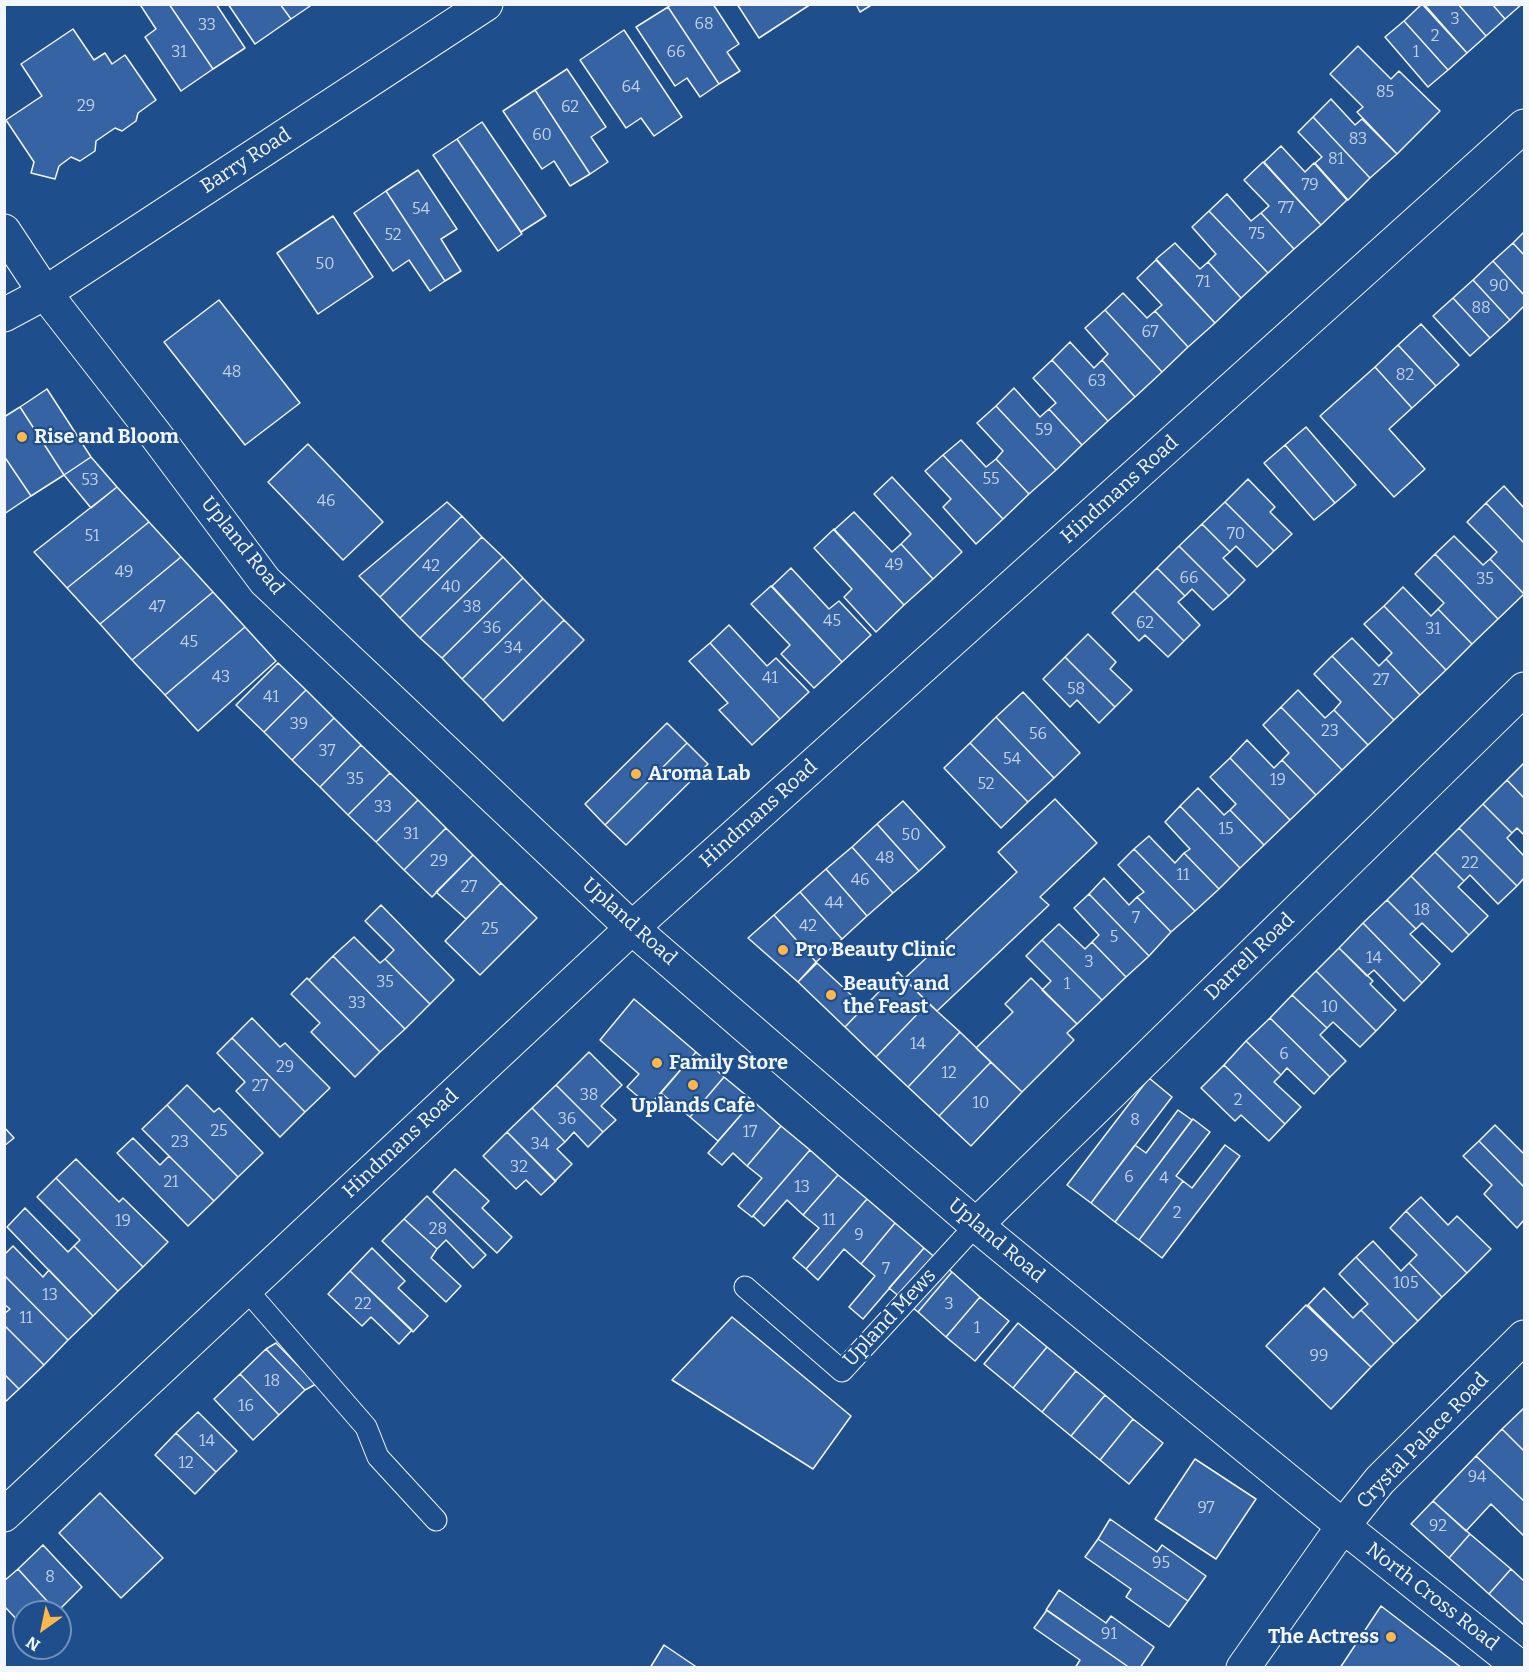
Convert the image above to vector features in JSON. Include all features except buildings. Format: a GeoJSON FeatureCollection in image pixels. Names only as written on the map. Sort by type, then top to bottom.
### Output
{"type":"FeatureCollection","features":[{"type":"Feature","properties":{"kind":"street","name":"Barry Road"},"geometry":{"type":"LineString","coordinates":[[4,315],[45,293],[486,4]]}},
{"type":"Feature","properties":{"kind":"street","name":"Hindmans Road"},"geometry":{"type":"LineString","coordinates":[[4,1515],[632,928],[1524,126]]}},
{"type":"Feature","properties":{"kind":"street","name":"Upland Road"},"geometry":{"type":"LineString","coordinates":[[4,231],[45,293],[155,434],[265,581],[632,928],[976,1225],[1343,1526]]}},
{"type":"Feature","properties":{"kind":"street","name":"Darrell Road"},"geometry":{"type":"LineString","coordinates":[[976,1225],[1524,689]]}},
{"type":"Feature","properties":{"kind":"street","name":"Crystal Palace Road"},"geometry":{"type":"LineString","coordinates":[[1243,1668],[1343,1526],[1380,1480],[1524,1337]]}},
{"type":"Feature","properties":{"kind":"street","name":"North Cross Road"},"geometry":{"type":"LineString","coordinates":[[1343,1526],[1521,1668]]}},
{"type":"Feature","properties":{"kind":"lane","name":"Upland Mews"},"geometry":{"type":"LineString","coordinates":[[745,1287],[842,1371],[976,1225]]}},
{"type":"Feature","properties":{"kind":"lane"},"geometry":{"type":"LineString","coordinates":[[246,1289],[366,1427],[378,1457],[436,1520]]}},
{"type":"Feature","properties":{"kind":"place","name":"Rise and Bloom"},"geometry":{"type":"Point","coordinates":[22,437]}},
{"type":"Feature","properties":{"kind":"place","name":"Aroma Lab"},"geometry":{"type":"Point","coordinates":[636,774]}},
{"type":"Feature","properties":{"kind":"place","name":"Pro Beauty Clinic"},"geometry":{"type":"Point","coordinates":[783,950]}},
{"type":"Feature","properties":{"kind":"place","name":"Beauty and the Feast"},"geometry":{"type":"Point","coordinates":[831,995]}},
{"type":"Feature","properties":{"kind":"place","name":"Family Store"},"geometry":{"type":"Point","coordinates":[657,1063]}},
{"type":"Feature","properties":{"kind":"place","name":"Uplands Cafe"},"geometry":{"type":"Point","coordinates":[693,1085]}},
{"type":"Feature","properties":{"kind":"place","name":"The Actress"},"geometry":{"type":"Point","coordinates":[1391,1637]}}]}
